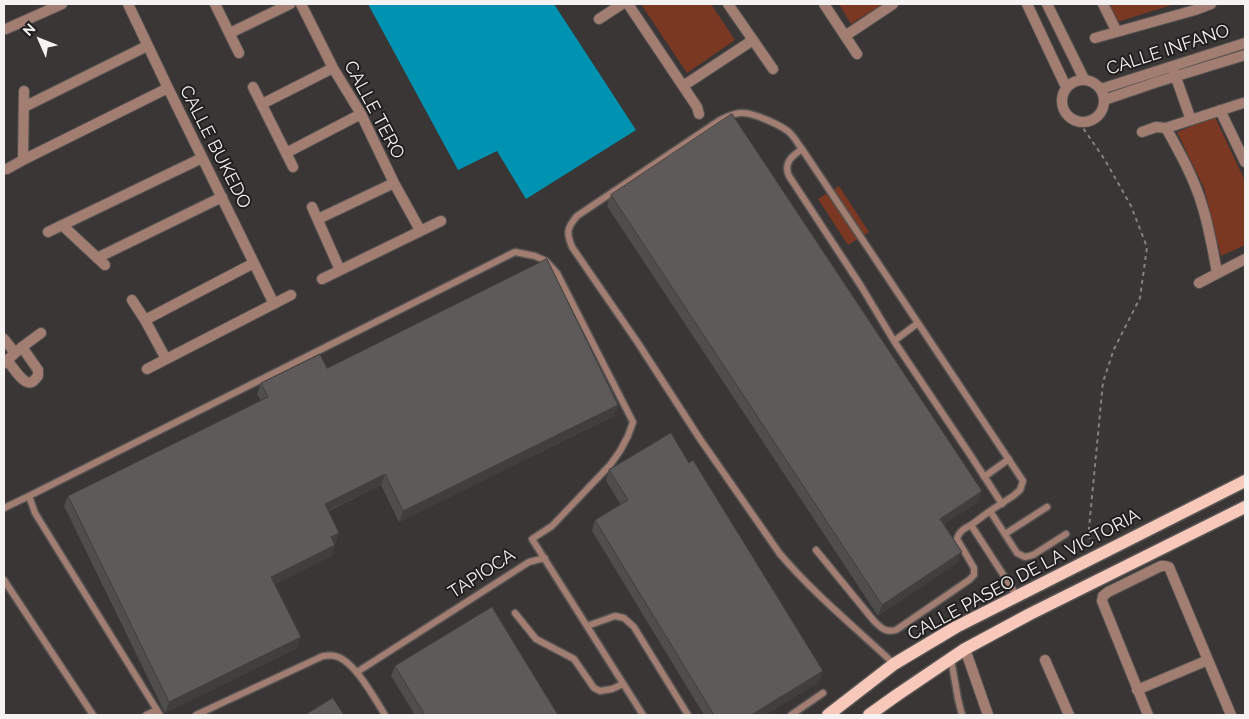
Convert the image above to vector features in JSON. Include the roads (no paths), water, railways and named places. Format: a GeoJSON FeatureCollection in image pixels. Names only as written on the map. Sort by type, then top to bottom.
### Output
{"type":"FeatureCollection","features":[{"type":"Feature","properties":{"kind":"main road","name":"CALLE PASEO DE LA VICTORIA"},"geometry":{"type":"LineString","coordinates":[[828,715],[894,664],[956,627],[1245,481]]}},
{"type":"Feature","properties":{"kind":"main road"},"geometry":{"type":"LineString","coordinates":[[869,715],[965,649],[1245,507]]}},
{"type":"Feature","properties":{"kind":"street"},"geometry":{"type":"LineString","coordinates":[[6,28],[62,4]]}},
{"type":"Feature","properties":{"kind":"street","name":"CALLE BUKEDO"},"geometry":{"type":"LineString","coordinates":[[128,4],[274,304]]}},
{"type":"Feature","properties":{"kind":"street"},"geometry":{"type":"LineString","coordinates":[[215,4],[239,53]]}},
{"type":"Feature","properties":{"kind":"street"},"geometry":{"type":"LineString","coordinates":[[230,33],[290,4]]}},
{"type":"Feature","properties":{"kind":"street","name":"CALLE TERO"},"geometry":{"type":"LineString","coordinates":[[301,4],[334,68],[361,114],[394,183],[420,230]]}},
{"type":"Feature","properties":{"kind":"street"},"geometry":{"type":"LineString","coordinates":[[599,20],[622,4]]}},
{"type":"Feature","properties":{"kind":"street"},"geometry":{"type":"LineString","coordinates":[[628,4],[700,114]]}},
{"type":"Feature","properties":{"kind":"street"},"geometry":{"type":"LineString","coordinates":[[728,4],[772,69]]}},
{"type":"Feature","properties":{"kind":"street"},"geometry":{"type":"LineString","coordinates":[[824,4],[857,54]]}},
{"type":"Feature","properties":{"kind":"street"},"geometry":{"type":"LineString","coordinates":[[845,36],[893,4]]}},
{"type":"Feature","properties":{"kind":"street"},"geometry":{"type":"LineString","coordinates":[[1027,4],[1066,87]]}},
{"type":"Feature","properties":{"kind":"street"},"geometry":{"type":"LineString","coordinates":[[1047,4],[1084,79]]}},
{"type":"Feature","properties":{"kind":"street"},"geometry":{"type":"LineString","coordinates":[[1103,4],[1117,32]]}},
{"type":"Feature","properties":{"kind":"street"},"geometry":{"type":"LineString","coordinates":[[1095,38],[1193,7],[1211,4]]}},
{"type":"Feature","properties":{"kind":"street"},"geometry":{"type":"LineString","coordinates":[[683,86],[753,40]]}},
{"type":"Feature","properties":{"kind":"street","name":"CALLE INFANO"},"geometry":{"type":"LineString","coordinates":[[1101,89],[1245,43]]}},
{"type":"Feature","properties":{"kind":"street"},"geometry":{"type":"LineString","coordinates":[[24,107],[147,46]]}},
{"type":"Feature","properties":{"kind":"street","name":"CALLE INFANO"},"geometry":{"type":"LineString","coordinates":[[1104,100],[1245,56]]}},
{"type":"Feature","properties":{"kind":"street"},"geometry":{"type":"LineString","coordinates":[[1172,66],[1191,120]]}},
{"type":"Feature","properties":{"kind":"street"},"geometry":{"type":"LineString","coordinates":[[262,104],[334,68]]}},
{"type":"Feature","properties":{"kind":"street"},"geometry":{"type":"LineString","coordinates":[[1084,79],[1093,82],[1101,89],[1104,100],[1102,111],[1099,115],[1089,121],[1078,122],[1069,117],[1063,108],[1062,97],[1066,87],[1073,82],[1084,79]]}},
{"type":"Feature","properties":{"kind":"street"},"geometry":{"type":"LineString","coordinates":[[253,87],[293,167]]}},
{"type":"Feature","properties":{"kind":"street"},"geometry":{"type":"LineString","coordinates":[[7,169],[168,88]]}},
{"type":"Feature","properties":{"kind":"street"},"geometry":{"type":"LineString","coordinates":[[23,160],[24,91]]}},
{"type":"Feature","properties":{"kind":"street"},"geometry":{"type":"LineString","coordinates":[[1142,132],[1156,128],[1166,128],[1243,103]]}},
{"type":"Feature","properties":{"kind":"street"},"geometry":{"type":"LineString","coordinates":[[1220,110],[1245,162]]}},
{"type":"Feature","properties":{"kind":"street"},"geometry":{"type":"LineString","coordinates":[[286,153],[361,114]]}},
{"type":"Feature","properties":{"kind":"street"},"geometry":{"type":"LineString","coordinates":[[1166,128],[1183,159],[1202,204],[1218,273]]}},
{"type":"Feature","properties":{"kind":"street"},"geometry":{"type":"LineString","coordinates":[[48,232],[202,158]]}},
{"type":"Feature","properties":{"kind":"street"},"geometry":{"type":"LineString","coordinates":[[318,219],[394,183]]}},
{"type":"Feature","properties":{"kind":"street"},"geometry":{"type":"LineString","coordinates":[[62,225],[101,262],[222,197]]}},
{"type":"Feature","properties":{"kind":"street"},"geometry":{"type":"LineString","coordinates":[[312,207],[340,270]]}},
{"type":"Feature","properties":{"kind":"street"},"geometry":{"type":"LineString","coordinates":[[322,279],[441,221]]}},
{"type":"Feature","properties":{"kind":"street"},"geometry":{"type":"LineString","coordinates":[[1199,283],[1245,259]]}},
{"type":"Feature","properties":{"kind":"street"},"geometry":{"type":"LineString","coordinates":[[145,320],[254,263]]}},
{"type":"Feature","properties":{"kind":"street"},"geometry":{"type":"LineString","coordinates":[[147,369],[291,295]]}},
{"type":"Feature","properties":{"kind":"street"},"geometry":{"type":"LineString","coordinates":[[132,300],[166,359]]}},
{"type":"Feature","properties":{"kind":"street"},"geometry":{"type":"LineString","coordinates":[[4,339],[12,356],[41,333]]}},
{"type":"Feature","properties":{"kind":"street"},"geometry":{"type":"LineString","coordinates":[[1148,715],[1102,601],[1108,592],[1161,566],[1165,566],[1169,567],[1231,715]]}},
{"type":"Feature","properties":{"kind":"street"},"geometry":{"type":"LineString","coordinates":[[965,649],[988,715]]}},
{"type":"Feature","properties":{"kind":"street"},"geometry":{"type":"LineString","coordinates":[[1045,660],[1069,715]]}},
{"type":"Feature","properties":{"kind":"street"},"geometry":{"type":"LineString","coordinates":[[1137,690],[1208,660]]}},
{"type":"Feature","properties":{"kind":"lane"},"geometry":{"type":"LineString","coordinates":[[816,550],[874,621],[884,630],[896,630],[974,575],[974,568],[957,539],[958,534],[1020,490],[1023,481],[802,149],[789,132],[770,121],[742,112],[720,120],[577,216],[569,225],[568,235],[572,247],[638,343],[700,439],[780,554],[815,591],[894,664]]}},
{"type":"Feature","properties":{"kind":"lane"},"geometry":{"type":"LineString","coordinates":[[802,149],[792,156],[788,162],[786,170],[789,176],[861,286],[894,341],[1002,504]]}},
{"type":"Feature","properties":{"kind":"lane"},"geometry":{"type":"LineString","coordinates":[[4,508],[515,252],[535,256],[546,261],[558,273],[633,422],[620,451],[610,465],[552,526],[532,539],[545,558]]}},
{"type":"Feature","properties":{"kind":"lane"},"geometry":{"type":"LineString","coordinates":[[894,341],[918,323]]}},
{"type":"Feature","properties":{"kind":"lane"},"geometry":{"type":"LineString","coordinates":[[984,477],[1009,459]]}},
{"type":"Feature","properties":{"kind":"lane"},"geometry":{"type":"LineString","coordinates":[[29,496],[35,513],[158,713],[146,715]]}},
{"type":"Feature","properties":{"kind":"lane"},"geometry":{"type":"LineString","coordinates":[[1005,534],[1047,507]]}},
{"type":"Feature","properties":{"kind":"lane"},"geometry":{"type":"LineString","coordinates":[[990,511],[1016,553],[1025,557],[1033,555],[1066,534]]}},
{"type":"Feature","properties":{"kind":"lane"},"geometry":{"type":"LineString","coordinates":[[971,526],[1017,596]]}},
{"type":"Feature","properties":{"kind":"lane","name":"TAPIOCA"},"geometry":{"type":"LineString","coordinates":[[357,672],[529,562],[545,558],[643,715]]}},
{"type":"Feature","properties":{"kind":"lane"},"geometry":{"type":"LineString","coordinates":[[4,580],[93,715]]}},
{"type":"Feature","properties":{"kind":"lane"},"geometry":{"type":"LineString","coordinates":[[515,613],[536,639],[574,659],[594,688],[600,691],[612,690],[623,684]]}},
{"type":"Feature","properties":{"kind":"lane"},"geometry":{"type":"LineString","coordinates":[[587,626],[615,616],[624,618],[634,627],[688,715]]}},
{"type":"Feature","properties":{"kind":"lane"},"geometry":{"type":"LineString","coordinates":[[196,715],[323,656],[335,656],[345,661],[357,672],[385,715]]}},
{"type":"Feature","properties":{"kind":"lane"},"geometry":{"type":"LineString","coordinates":[[951,659],[962,715]]}},
{"type":"Feature","properties":{"kind":"lane"},"geometry":{"type":"LineString","coordinates":[[791,715],[823,693]]}},
{"type":"Feature","properties":{"kind":"water"},"geometry":{"type":"Polygon","coordinates":[[[368,4],[554,4],[636,130],[526,199],[497,151],[458,170],[368,4]]]}}]}
